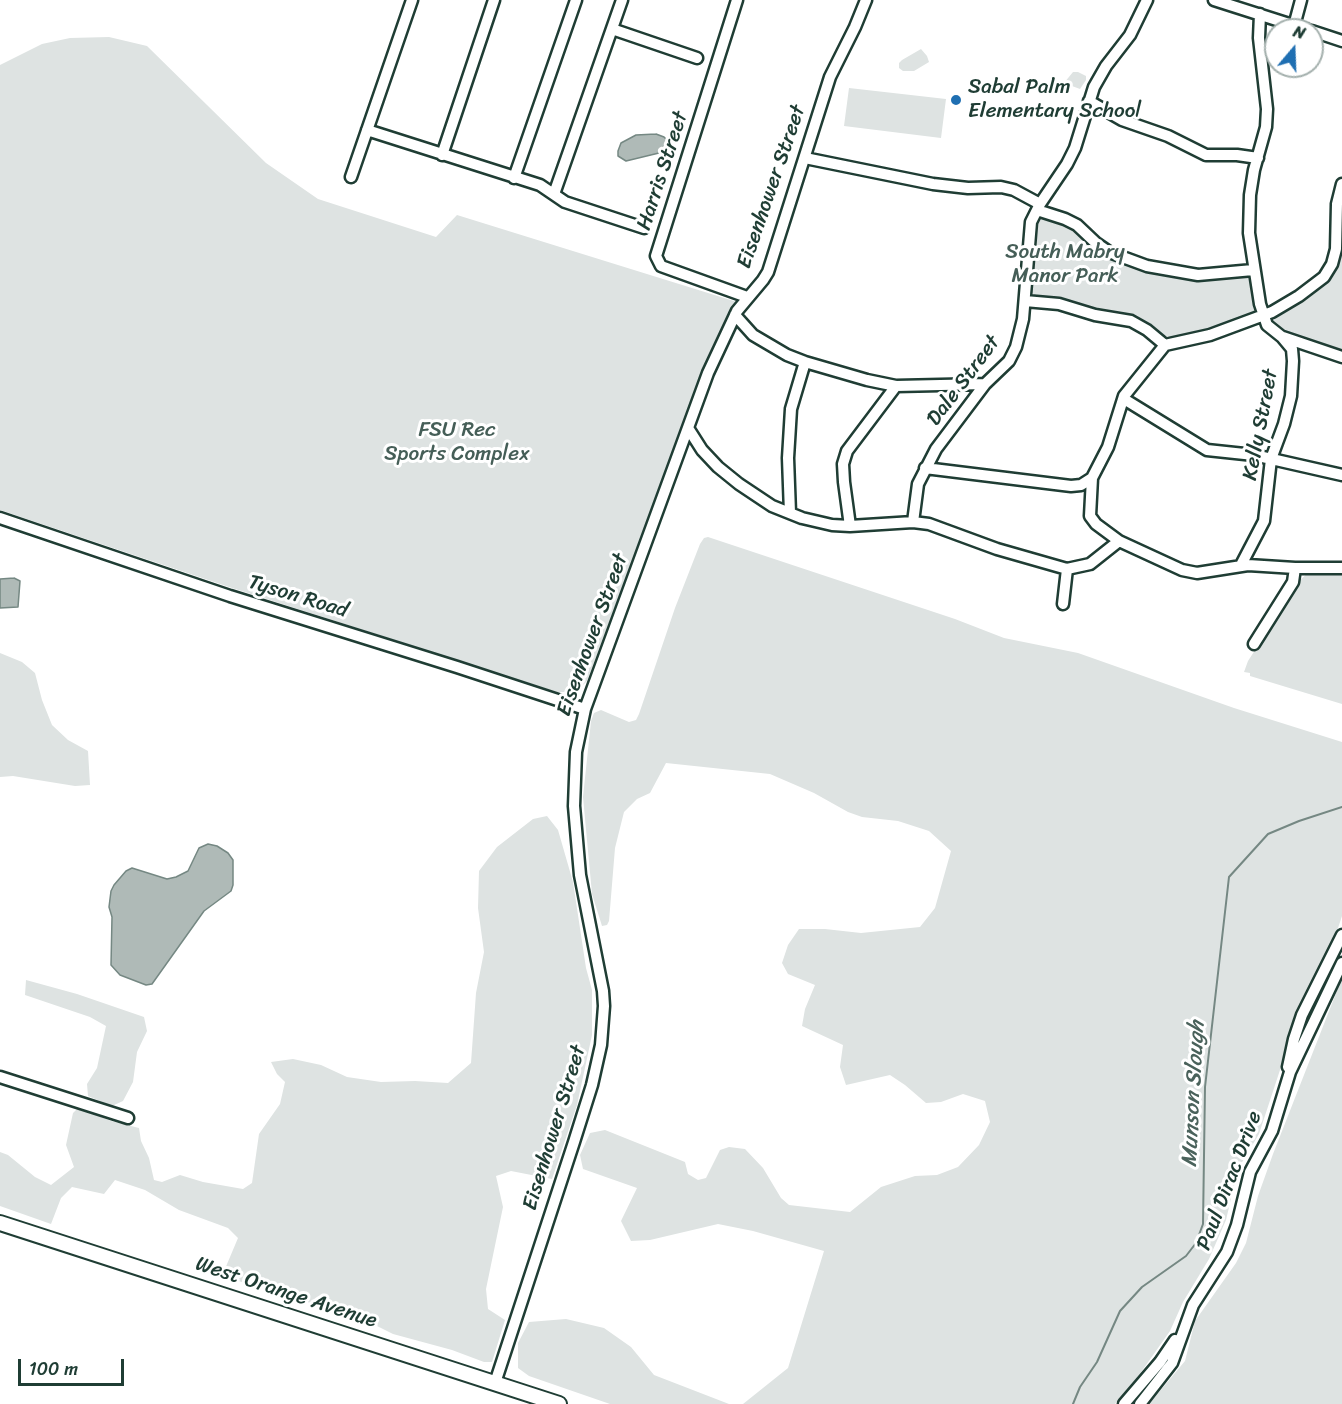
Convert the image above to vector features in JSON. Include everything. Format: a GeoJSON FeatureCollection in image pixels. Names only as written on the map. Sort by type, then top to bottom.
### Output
{"type":"FeatureCollection","features":[{"type":"Feature","properties":{"kind":"main road","name":"West Orange Avenue"},"geometry":{"type":"LineString","coordinates":[[0,1223],[559,1404]]}},
{"type":"Feature","properties":{"kind":"street"},"geometry":{"type":"LineString","coordinates":[[351,177],[412,0]]}},
{"type":"Feature","properties":{"kind":"street"},"geometry":{"type":"LineString","coordinates":[[442,155],[494,0]]}},
{"type":"Feature","properties":{"kind":"street"},"geometry":{"type":"LineString","coordinates":[[514,177],[576,0]]}},
{"type":"Feature","properties":{"kind":"street"},"geometry":{"type":"LineString","coordinates":[[554,195],[622,0]]}},
{"type":"Feature","properties":{"kind":"street","name":"Harris Street"},"geometry":{"type":"LineString","coordinates":[[737,0],[656,256],[661,266],[747,297]]}},
{"type":"Feature","properties":{"kind":"street","name":"Eisenhower Street"},"geometry":{"type":"LineString","coordinates":[[495,1383],[592,1085],[601,1045],[603,991],[580,875],[574,806],[576,752],[585,709],[708,373],[735,315],[768,272],[830,77],[866,0]]}},
{"type":"Feature","properties":{"kind":"street","name":"Dale Street"},"geometry":{"type":"LineString","coordinates":[[913,522],[918,484],[925,468],[985,384],[1013,355],[1023,319],[1031,222],[1075,148],[1089,101],[1100,76],[1130,35],[1147,0]]}},
{"type":"Feature","properties":{"kind":"street"},"geometry":{"type":"LineString","coordinates":[[1214,0],[1250,5],[1260,14],[1271,18]]}},
{"type":"Feature","properties":{"kind":"street"},"geometry":{"type":"LineString","coordinates":[[1295,18],[1301,0]]}},
{"type":"Feature","properties":{"kind":"street","name":"Kelly Street"},"geometry":{"type":"LineString","coordinates":[[1240,566],[1264,521],[1271,459],[1284,424],[1291,396],[1292,349],[1267,325],[1253,270],[1249,233],[1249,207],[1266,128],[1267,109],[1259,45],[1260,14]]}},
{"type":"Feature","properties":{"kind":"street"},"geometry":{"type":"LineString","coordinates":[[612,30],[697,58]]}},
{"type":"Feature","properties":{"kind":"street"},"geometry":{"type":"LineString","coordinates":[[1324,35],[1342,41]]}},
{"type":"Feature","properties":{"kind":"street"},"geometry":{"type":"LineString","coordinates":[[1089,101],[1122,120],[1168,136],[1206,155],[1237,155],[1258,159]]}},
{"type":"Feature","properties":{"kind":"street"},"geometry":{"type":"LineString","coordinates":[[367,130],[540,185],[565,202],[645,228]]}},
{"type":"Feature","properties":{"kind":"street"},"geometry":{"type":"LineString","coordinates":[[805,158],[933,184],[968,188],[1001,187],[1020,193],[1038,207],[1077,225],[1109,252],[1147,266],[1198,275],[1253,270]]}},
{"type":"Feature","properties":{"kind":"street"},"geometry":{"type":"LineString","coordinates":[[1342,184],[1337,204],[1336,249],[1324,277],[1299,296],[1263,314],[1210,335],[1165,345],[1131,385],[1108,447],[1092,478],[1090,516],[1096,524],[1119,541],[1182,570],[1197,573],[1240,566],[1342,568]]}},
{"type":"Feature","properties":{"kind":"street"},"geometry":{"type":"LineString","coordinates":[[1025,301],[1059,304],[1095,315],[1131,321],[1147,330],[1165,345]]}},
{"type":"Feature","properties":{"kind":"street"},"geometry":{"type":"LineString","coordinates":[[735,315],[753,335],[787,355],[805,362],[896,386],[985,384]]}},
{"type":"Feature","properties":{"kind":"street"},"geometry":{"type":"LineString","coordinates":[[1282,337],[1342,357]]}},
{"type":"Feature","properties":{"kind":"street"},"geometry":{"type":"LineString","coordinates":[[790,513],[791,409],[805,362]]}},
{"type":"Feature","properties":{"kind":"street"},"geometry":{"type":"LineString","coordinates":[[850,526],[843,464],[847,451],[896,386]]}},
{"type":"Feature","properties":{"kind":"street"},"geometry":{"type":"LineString","coordinates":[[1124,399],[1207,450],[1271,459],[1342,476]]}},
{"type":"Feature","properties":{"kind":"street"},"geometry":{"type":"LineString","coordinates":[[688,428],[702,450],[718,467],[756,497],[790,513],[832,525],[913,522],[929,524],[997,549],[1067,568],[1090,564],[1119,541]]}},
{"type":"Feature","properties":{"kind":"street"},"geometry":{"type":"LineString","coordinates":[[925,468],[1071,486],[1081,485],[1092,478]]}},
{"type":"Feature","properties":{"kind":"street","name":"Tyson Road"},"geometry":{"type":"LineString","coordinates":[[0,518],[230,596],[585,709]]}},
{"type":"Feature","properties":{"kind":"street"},"geometry":{"type":"LineString","coordinates":[[1063,604],[1067,568]]}},
{"type":"Feature","properties":{"kind":"street"},"geometry":{"type":"LineString","coordinates":[[1254,644],[1293,582],[1295,568]]}},
{"type":"Feature","properties":{"kind":"street","name":"Paul Dirac Drive"},"geometry":{"type":"LineString","coordinates":[[1140,1404],[1172,1363],[1198,1296],[1231,1243],[1247,1180],[1272,1131],[1302,1015],[1342,934]]}},
{"type":"Feature","properties":{"kind":"street","name":"Paul Dirac Drive"},"geometry":{"type":"LineString","coordinates":[[1286,1083],[1317,1012],[1342,963]]}},
{"type":"Feature","properties":{"kind":"street"},"geometry":{"type":"LineString","coordinates":[[0,1077],[128,1118]]}},
{"type":"Feature","properties":{"kind":"street","name":"Paul Dirac Drive"},"geometry":{"type":"LineString","coordinates":[[1124,1404],[1166,1354],[1186,1322]]}},
{"type":"Feature","properties":{"kind":"green space","name":"FSU Rec Sports Complex"},"geometry":{"type":"Polygon","coordinates":[[[109,37],[147,46],[266,163],[318,199],[436,237],[457,215],[737,302],[713,345],[587,681],[576,692],[557,692],[229,587],[0,510],[0,65],[42,44],[70,38],[109,37]]]}},
{"type":"Feature","properties":{"kind":"green space"},"geometry":{"type":"Polygon","coordinates":[[[921,49],[929,62],[914,71],[903,71],[899,68],[902,60],[921,49]]]}},
{"type":"Feature","properties":{"kind":"green space"},"geometry":{"type":"Polygon","coordinates":[[[1073,72],[1086,76],[1080,89],[1064,83],[1073,72]]]}},
{"type":"Feature","properties":{"kind":"green space"},"geometry":{"type":"Polygon","coordinates":[[[849,88],[946,99],[941,138],[844,126],[849,88]]]}},
{"type":"Feature","properties":{"kind":"green space"},"geometry":{"type":"Polygon","coordinates":[[[1342,195],[1342,352],[1292,337],[1272,325],[1271,318],[1326,281],[1342,195]]]}},
{"type":"Feature","properties":{"kind":"green space","name":"South Mabry Manor Park"},"geometry":{"type":"Polygon","coordinates":[[[1037,218],[1057,219],[1132,264],[1249,276],[1252,280],[1257,308],[1255,313],[1211,329],[1170,337],[1159,334],[1135,318],[1092,309],[1058,298],[1034,295],[1031,291],[1032,246],[1037,218]]]}},
{"type":"Feature","properties":{"kind":"green space"},"geometry":{"type":"Polygon","coordinates":[[[708,537],[955,619],[1004,638],[1078,653],[1234,708],[1342,742],[1342,916],[1337,931],[1313,978],[1298,1015],[1259,1134],[1238,1169],[1226,1220],[1209,1259],[1183,1302],[1170,1331],[1115,1404],[743,1404],[788,1368],[824,1251],[753,1231],[718,1224],[650,1240],[631,1241],[621,1221],[637,1188],[583,1169],[580,1155],[590,1133],[605,1130],[685,1162],[688,1174],[698,1180],[706,1178],[720,1150],[729,1147],[745,1149],[763,1168],[781,1198],[789,1205],[850,1212],[881,1187],[915,1176],[937,1175],[958,1167],[979,1145],[990,1122],[985,1101],[963,1094],[941,1102],[926,1103],[890,1075],[846,1085],[840,1067],[843,1045],[802,1026],[805,1009],[815,985],[788,974],[782,963],[788,945],[799,929],[861,933],[920,927],[935,908],[951,851],[929,831],[898,821],[862,817],[848,812],[814,793],[770,774],[666,763],[650,793],[637,799],[624,812],[615,848],[609,921],[607,925],[602,926],[592,894],[583,797],[591,721],[594,713],[601,710],[629,722],[636,720],[700,544],[704,538],[708,537]]]}},
{"type":"Feature","properties":{"kind":"green space"},"geometry":{"type":"Polygon","coordinates":[[[1342,571],[1342,704],[1250,676],[1250,673],[1244,672],[1248,661],[1300,580],[1308,573],[1342,571]]]}},
{"type":"Feature","properties":{"kind":"green space"},"geometry":{"type":"Polygon","coordinates":[[[0,653],[22,662],[35,673],[52,725],[68,740],[88,751],[90,785],[75,786],[13,776],[0,777],[0,653]]]}},
{"type":"Feature","properties":{"kind":"green space"},"geometry":{"type":"Polygon","coordinates":[[[547,816],[558,830],[573,882],[586,968],[592,990],[592,1035],[577,1105],[552,1179],[511,1171],[496,1176],[503,1207],[486,1289],[488,1309],[505,1320],[492,1362],[484,1362],[452,1350],[393,1334],[363,1319],[222,1276],[238,1238],[228,1228],[179,1210],[145,1190],[115,1180],[104,1194],[72,1187],[61,1198],[51,1224],[0,1206],[0,1152],[8,1155],[35,1177],[51,1185],[74,1167],[66,1145],[73,1113],[78,1108],[111,1121],[139,1128],[154,1180],[162,1182],[180,1175],[203,1182],[243,1189],[252,1183],[259,1134],[280,1104],[285,1082],[277,1074],[271,1062],[293,1059],[321,1065],[347,1077],[381,1082],[448,1083],[471,1063],[476,993],[484,952],[478,908],[479,871],[497,847],[533,819],[547,816]]]}},
{"type":"Feature","properties":{"kind":"green space"},"geometry":{"type":"Polygon","coordinates":[[[1342,978],[1342,1404],[1149,1404],[1185,1361],[1195,1321],[1236,1263],[1246,1243],[1258,1196],[1273,1154],[1342,978]]]}},
{"type":"Feature","properties":{"kind":"green space"},"geometry":{"type":"Polygon","coordinates":[[[26,980],[77,994],[144,1017],[147,1031],[137,1052],[133,1082],[123,1101],[112,1106],[88,1096],[87,1084],[97,1068],[106,1026],[90,1017],[25,995],[26,980]]]}},
{"type":"Feature","properties":{"kind":"green space"},"geometry":{"type":"Polygon","coordinates":[[[566,1319],[604,1328],[631,1347],[654,1375],[729,1404],[610,1404],[529,1376],[518,1368],[518,1343],[529,1322],[566,1319]]]}},
{"type":"Feature","properties":{"kind":"shaded area"},"geometry":{"type":"Polygon","coordinates":[[[656,134],[664,137],[670,143],[666,149],[659,153],[626,161],[618,156],[621,143],[636,135],[656,134]]]}},
{"type":"Feature","properties":{"kind":"shaded area"},"geometry":{"type":"Polygon","coordinates":[[[14,578],[20,581],[18,607],[0,608],[0,579],[14,578]]]}},
{"type":"Feature","properties":{"kind":"shaded area"},"geometry":{"type":"Polygon","coordinates":[[[208,844],[217,846],[228,853],[233,860],[231,891],[204,911],[152,984],[146,985],[120,975],[111,965],[112,917],[109,907],[114,885],[126,871],[132,868],[167,879],[176,877],[188,871],[199,848],[208,844]]]}},
{"type":"Feature","properties":{"kind":"waterway","name":"Munson Slough"},"geometry":{"type":"LineString","coordinates":[[1073,1404],[1080,1387],[1097,1362],[1120,1311],[1142,1287],[1186,1256],[1196,1243],[1203,1224],[1205,1087],[1229,877],[1268,834],[1342,807]]}},
{"type":"Feature","properties":{"kind":"place","name":"Sabal Palm Elementary School"},"geometry":{"type":"Point","coordinates":[956,100]}}]}
